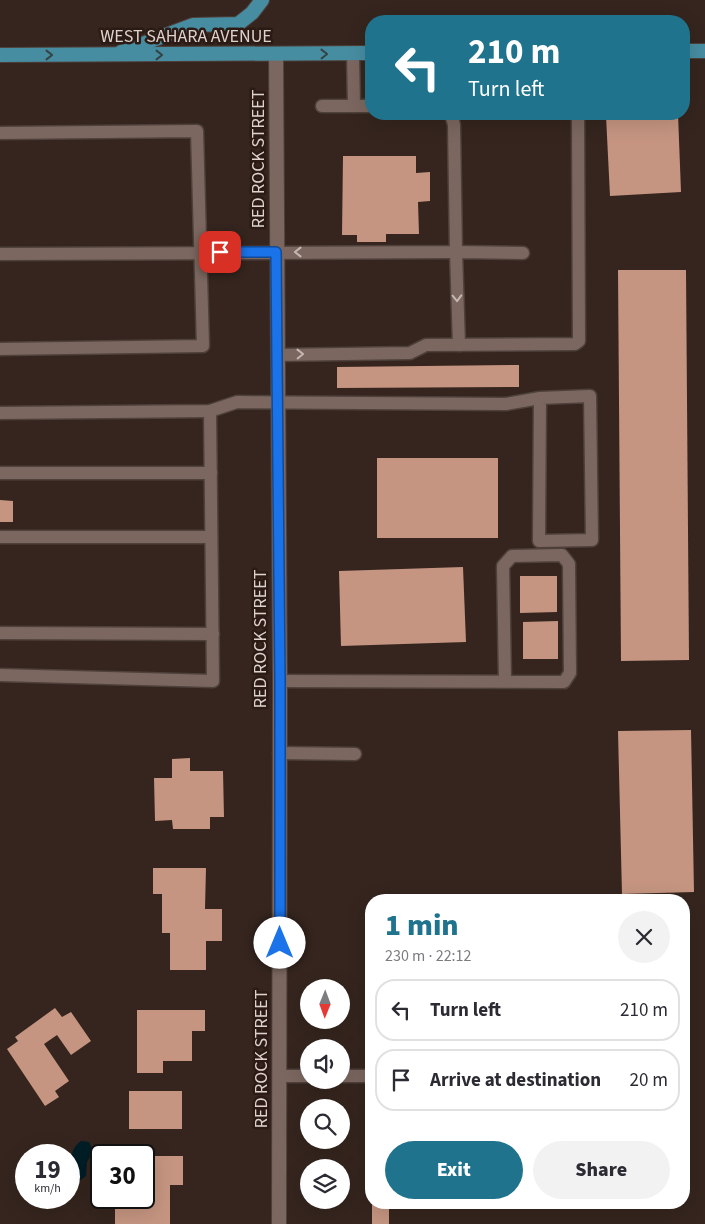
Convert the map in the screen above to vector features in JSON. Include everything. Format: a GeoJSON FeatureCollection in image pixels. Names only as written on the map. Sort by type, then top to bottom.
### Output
{"type":"FeatureCollection","features":[{"type":"Feature","properties":{"kind":"main road"},"geometry":{"type":"LineString","coordinates":[[110,55],[193,25],[238,24],[252,13],[262,0]]}},
{"type":"Feature","properties":{"kind":"main road"},"geometry":{"type":"LineString","coordinates":[[690,52],[705,51]]}},
{"type":"Feature","properties":{"kind":"main road","name":"WEST SAHARA AVENUE"},"geometry":{"type":"LineString","coordinates":[[0,55],[365,53]]}},
{"type":"Feature","properties":{"kind":"street","name":"RED ROCK STREET"},"geometry":{"type":"LineString","coordinates":[[276,55],[280,681],[279,1224]]}},
{"type":"Feature","properties":{"kind":"lane"},"geometry":{"type":"LineString","coordinates":[[353,54],[354,106]]}},
{"type":"Feature","properties":{"kind":"lane"},"geometry":{"type":"LineString","coordinates":[[322,106],[365,106]]}},
{"type":"Feature","properties":{"kind":"lane"},"geometry":{"type":"LineString","coordinates":[[453,120],[459,345]]}},
{"type":"Feature","properties":{"kind":"lane"},"geometry":{"type":"LineString","coordinates":[[278,354],[410,353],[426,345],[576,344],[579,341],[578,120]]}},
{"type":"Feature","properties":{"kind":"lane"},"geometry":{"type":"LineString","coordinates":[[0,133],[197,131],[203,346],[0,349]]}},
{"type":"Feature","properties":{"kind":"lane"},"geometry":{"type":"LineString","coordinates":[[0,254],[456,252],[523,254]]}},
{"type":"Feature","properties":{"kind":"lane"},"geometry":{"type":"LineString","coordinates":[[0,413],[210,411],[237,402],[506,404],[540,398],[590,396],[592,540],[539,541],[540,398]]}},
{"type":"Feature","properties":{"kind":"lane"},"geometry":{"type":"LineString","coordinates":[[0,675],[213,681],[210,411]]}},
{"type":"Feature","properties":{"kind":"lane"},"geometry":{"type":"LineString","coordinates":[[0,473],[211,473]]}},
{"type":"Feature","properties":{"kind":"lane"},"geometry":{"type":"LineString","coordinates":[[0,536],[211,537]]}},
{"type":"Feature","properties":{"kind":"lane"},"geometry":{"type":"LineString","coordinates":[[280,681],[564,682],[570,674],[569,564],[562,555],[512,556],[503,566],[505,681]]}},
{"type":"Feature","properties":{"kind":"lane"},"geometry":{"type":"LineString","coordinates":[[0,633],[213,634]]}},
{"type":"Feature","properties":{"kind":"lane"},"geometry":{"type":"LineString","coordinates":[[279,753],[355,754]]}},
{"type":"Feature","properties":{"kind":"lane"},"geometry":{"type":"LineString","coordinates":[[280,1076],[300,1076]]}},
{"type":"Feature","properties":{"kind":"lane"},"geometry":{"type":"LineString","coordinates":[[350,1076],[365,1076]]}},
{"type":"Feature","properties":{"kind":"water"},"geometry":{"type":"Polygon","coordinates":[[[81,1141],[89,1142],[90,1144],[90,1156],[87,1162],[86,1176],[80,1180],[80,1144],[78,1144],[81,1141]]]}},
{"type":"Feature","properties":{"kind":"building"},"geometry":{"type":"Polygon","coordinates":[[[606,120],[678,120],[681,192],[610,196],[606,120]]]}},
{"type":"Feature","properties":{"kind":"building"},"geometry":{"type":"Polygon","coordinates":[[[343,156],[416,156],[416,173],[430,172],[430,201],[418,202],[419,234],[386,234],[386,242],[357,242],[357,235],[342,235],[343,156]]]}},
{"type":"Feature","properties":{"kind":"building"},"geometry":{"type":"Polygon","coordinates":[[[618,270],[686,270],[689,660],[621,661],[618,270]]]}},
{"type":"Feature","properties":{"kind":"building"},"geometry":{"type":"Polygon","coordinates":[[[519,365],[519,387],[337,388],[337,367],[519,365]]]}},
{"type":"Feature","properties":{"kind":"building"},"geometry":{"type":"Polygon","coordinates":[[[377,458],[498,458],[498,538],[377,538],[377,458]]]}},
{"type":"Feature","properties":{"kind":"building"},"geometry":{"type":"Polygon","coordinates":[[[0,500],[13,501],[13,522],[0,522],[0,500]]]}},
{"type":"Feature","properties":{"kind":"building"},"geometry":{"type":"Polygon","coordinates":[[[463,567],[466,642],[341,646],[339,571],[463,567]]]}},
{"type":"Feature","properties":{"kind":"building"},"geometry":{"type":"Polygon","coordinates":[[[520,576],[557,576],[557,612],[520,613],[520,576]]]}},
{"type":"Feature","properties":{"kind":"building"},"geometry":{"type":"Polygon","coordinates":[[[558,621],[558,659],[523,659],[523,622],[558,621]]]}},
{"type":"Feature","properties":{"kind":"building"},"geometry":{"type":"Polygon","coordinates":[[[691,730],[694,892],[622,894],[618,731],[691,730]]]}},
{"type":"Feature","properties":{"kind":"building"},"geometry":{"type":"Polygon","coordinates":[[[190,758],[190,771],[223,771],[224,817],[210,817],[210,829],[173,829],[172,820],[155,821],[154,778],[172,778],[172,759],[190,758]]]}},
{"type":"Feature","properties":{"kind":"building"},"geometry":{"type":"Polygon","coordinates":[[[153,868],[206,868],[205,909],[222,909],[222,941],[206,941],[206,970],[170,970],[170,933],[162,933],[162,894],[153,894],[153,868]]]}},
{"type":"Feature","properties":{"kind":"building"},"geometry":{"type":"Polygon","coordinates":[[[55,1008],[62,1017],[71,1012],[91,1041],[71,1055],[57,1035],[44,1044],[69,1081],[55,1091],[59,1097],[45,1106],[7,1049],[18,1041],[15,1037],[55,1008]]]}},
{"type":"Feature","properties":{"kind":"building"},"geometry":{"type":"Polygon","coordinates":[[[137,1010],[205,1010],[205,1031],[192,1031],[192,1061],[163,1061],[163,1073],[137,1073],[137,1010]]]}},
{"type":"Feature","properties":{"kind":"building"},"geometry":{"type":"Polygon","coordinates":[[[129,1091],[182,1091],[182,1129],[129,1129],[129,1091]]]}},
{"type":"Feature","properties":{"kind":"building"},"geometry":{"type":"Polygon","coordinates":[[[155,1156],[183,1156],[183,1185],[170,1185],[170,1224],[115,1224],[115,1209],[155,1209],[155,1156]]]}},
{"type":"Feature","properties":{"kind":"building"},"geometry":{"type":"Polygon","coordinates":[[[372,1209],[389,1209],[389,1224],[372,1224],[372,1209]]]}},
{"type":"Feature","properties":{"kind":"route"},"geometry":{"type":"LineString","coordinates":[[220,252],[276,252],[280,681],[280,943]]}}]}
